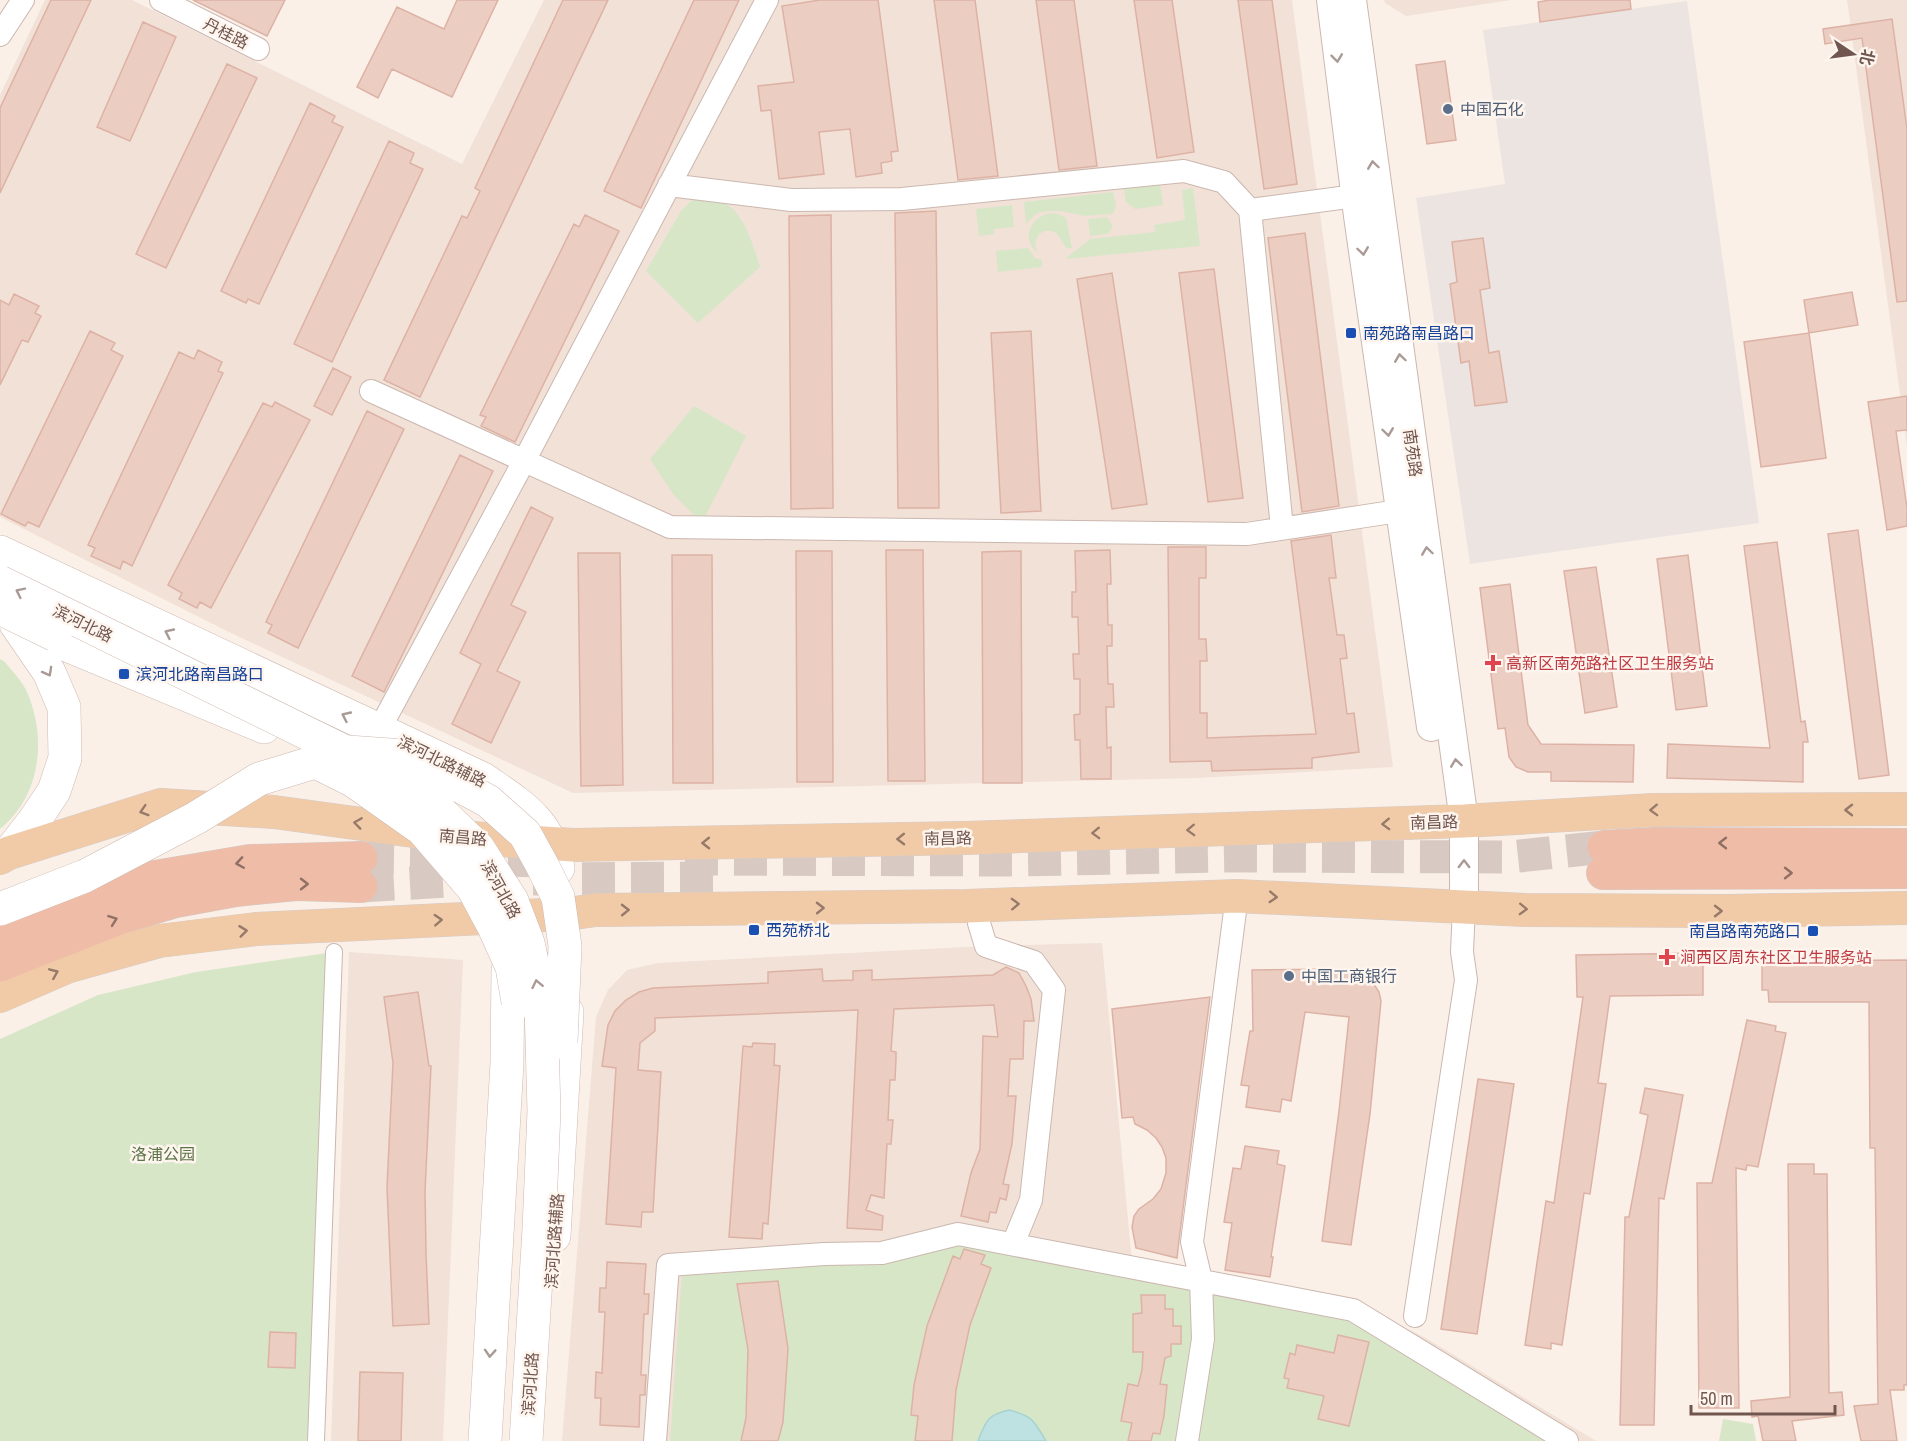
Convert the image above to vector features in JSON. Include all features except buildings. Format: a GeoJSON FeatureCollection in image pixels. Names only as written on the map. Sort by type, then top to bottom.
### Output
{"type":"FeatureCollection","features":[{"type":"Feature","properties":{"kind":"highway"},"geometry":{"type":"LineString","coordinates":[[1907,844],[1654,844],[1604,860],[1907,872]]}},
{"type":"Feature","properties":{"kind":"highway"},"geometry":{"type":"LineString","coordinates":[[0,930],[53,909],[149,878],[250,861],[361,872],[176,901],[122,917],[0,965]]}},
{"type":"Feature","properties":{"kind":"main road","name":"滨河北路辅路"},"geometry":{"type":"LineString","coordinates":[[0,552],[483,779],[527,810],[545,830],[556,858],[570,931],[565,1064],[541,1441]]}},
{"type":"Feature","properties":{"kind":"main road","name":"滨河北路"},"geometry":{"type":"LineString","coordinates":[[0,582],[392,775],[431,802],[478,848],[512,901],[528,943],[541,1004],[544,1111],[526,1441]]}},
{"type":"Feature","properties":{"kind":"main road","name":"滨河北路"},"geometry":{"type":"LineString","coordinates":[[5,616],[354,781],[422,829],[473,888],[512,967],[521,1015],[521,1130],[507,1441]]}},
{"type":"Feature","properties":{"kind":"main road"},"geometry":{"type":"LineString","coordinates":[[5,616],[359,767],[411,798],[457,837],[503,917],[507,935],[509,981],[507,1063],[484,1441]]}},
{"type":"Feature","properties":{"kind":"main road"},"geometry":{"type":"LineString","coordinates":[[4,856],[34,821],[54,791],[65,758],[64,707],[49,672],[5,616]]}},
{"type":"Feature","properties":{"kind":"main road"},"geometry":{"type":"LineString","coordinates":[[0,909],[85,876],[196,818],[259,779],[348,752],[404,756],[488,801],[525,834],[558,897],[566,946],[552,1206],[535,1441]]}},
{"type":"Feature","properties":{"kind":"main road","name":"南昌路"},"geometry":{"type":"LineString","coordinates":[[4,856],[161,805],[274,812],[457,837],[551,844],[965,838],[1454,822],[1653,810],[1907,810]]}},
{"type":"Feature","properties":{"kind":"main road"},"geometry":{"type":"LineString","coordinates":[[0,996],[69,966],[159,941],[256,929],[567,914],[596,910],[968,906],[1237,896],[1525,910],[1715,911],[1907,908]]}},
{"type":"Feature","properties":{"kind":"street"},"geometry":{"type":"LineString","coordinates":[[0,35],[23,0]]}},
{"type":"Feature","properties":{"kind":"street","name":"丹桂路"},"geometry":{"type":"LineString","coordinates":[[161,0],[258,49]]}},
{"type":"Feature","properties":{"kind":"street"},"geometry":{"type":"LineString","coordinates":[[359,767],[524,461],[766,0]]}},
{"type":"Feature","properties":{"kind":"street","name":"南苑路"},"geometry":{"type":"LineString","coordinates":[[1331,0],[1355,196],[1402,511],[1454,822]]}},
{"type":"Feature","properties":{"kind":"street","name":"南苑路"},"geometry":{"type":"LineString","coordinates":[[1352,0],[1454,822],[1455,906]]}},
{"type":"Feature","properties":{"kind":"street"},"geometry":{"type":"LineString","coordinates":[[669,185],[791,200],[902,199],[1184,171],[1224,182],[1250,210],[1282,528]]}},
{"type":"Feature","properties":{"kind":"street"},"geometry":{"type":"LineString","coordinates":[[1250,210],[1355,196]]}},
{"type":"Feature","properties":{"kind":"street"},"geometry":{"type":"LineString","coordinates":[[371,391],[670,527],[1247,534],[1402,511]]}},
{"type":"Feature","properties":{"kind":"street"},"geometry":{"type":"LineString","coordinates":[[1187,1441],[1203,1339],[1201,1280],[1192,1242],[1237,896]]}},
{"type":"Feature","properties":{"kind":"street"},"geometry":{"type":"LineString","coordinates":[[1415,1316],[1466,980],[1455,906]]}},
{"type":"Feature","properties":{"kind":"street"},"geometry":{"type":"LineString","coordinates":[[979,923],[986,946],[1034,962],[1054,990],[1031,1200],[1013,1244]]}},
{"type":"Feature","properties":{"kind":"street"},"geometry":{"type":"LineString","coordinates":[[316,1441],[334,952]]}},
{"type":"Feature","properties":{"kind":"street"},"geometry":{"type":"LineString","coordinates":[[655,1441],[669,1265],[820,1254],[882,1253],[958,1234],[1353,1310],[1567,1441]]}},
{"type":"Feature","properties":{"kind":"shaded area"},"geometry":{"type":"Polygon","coordinates":[[[45,0],[132,0],[462,164],[544,0],[1292,0],[1393,767],[1198,778],[573,793],[229,632],[0,517],[0,95],[45,0]]]}},
{"type":"Feature","properties":{"kind":"shaded area"},"geometry":{"type":"Polygon","coordinates":[[[1384,0],[1511,0],[1406,16],[1385,3],[1384,0]]]}},
{"type":"Feature","properties":{"kind":"shaded area"},"geometry":{"type":"Polygon","coordinates":[[[1847,0],[1907,0],[1907,446],[1847,0]]]}},
{"type":"Feature","properties":{"kind":"shaded area"},"geometry":{"type":"Polygon","coordinates":[[[1687,1],[1759,523],[1470,564],[1416,198],[1505,184],[1483,30],[1687,1]]]}},
{"type":"Feature","properties":{"kind":"shaded area"},"geometry":{"type":"Polygon","coordinates":[[[1102,943],[1132,1262],[1355,1304],[1424,1337],[1596,1441],[562,1441],[596,1017],[608,990],[627,970],[658,963],[986,946],[1102,943]]]}},
{"type":"Feature","properties":{"kind":"shaded area"},"geometry":{"type":"Polygon","coordinates":[[[349,952],[463,960],[443,1441],[331,1441],[349,952]]]}},
{"type":"Feature","properties":{"kind":"green space"},"geometry":{"type":"Polygon","coordinates":[[[1160,184],[1163,205],[1135,209],[1126,202],[1124,189],[1160,184]]]}},
{"type":"Feature","properties":{"kind":"green space"},"geometry":{"type":"Polygon","coordinates":[[[1193,188],[1200,246],[1065,259],[1090,239],[1155,232],[1154,225],[1185,220],[1182,190],[1193,188]]]}},
{"type":"Feature","properties":{"kind":"green space"},"geometry":{"type":"Polygon","coordinates":[[[1113,192],[1116,206],[1113,214],[1085,216],[1048,211],[1037,213],[1026,224],[1024,202],[1113,192]]]}},
{"type":"Feature","properties":{"kind":"green space"},"geometry":{"type":"Polygon","coordinates":[[[693,199],[717,200],[734,210],[746,228],[760,267],[698,323],[646,271],[681,211],[693,199]]]}},
{"type":"Feature","properties":{"kind":"green space"},"geometry":{"type":"Polygon","coordinates":[[[1012,205],[1014,227],[994,229],[994,234],[979,236],[976,209],[1012,205]]]}},
{"type":"Feature","properties":{"kind":"green space"},"geometry":{"type":"Polygon","coordinates":[[[1049,213],[1066,218],[1072,248],[1067,248],[1056,233],[1049,231],[1040,233],[1036,240],[1038,253],[1033,247],[1029,235],[1032,224],[1049,213]]]}},
{"type":"Feature","properties":{"kind":"green space"},"geometry":{"type":"Polygon","coordinates":[[[1107,217],[1113,226],[1108,234],[1090,236],[1088,219],[1107,217]]]}},
{"type":"Feature","properties":{"kind":"green space"},"geometry":{"type":"Polygon","coordinates":[[[1028,248],[1035,258],[1042,260],[1042,267],[998,272],[996,251],[1028,248]]]}},
{"type":"Feature","properties":{"kind":"green space"},"geometry":{"type":"Polygon","coordinates":[[[694,406],[746,436],[702,523],[673,494],[650,459],[694,406]]]}},
{"type":"Feature","properties":{"kind":"green space"},"geometry":{"type":"Polygon","coordinates":[[[0,659],[17,676],[27,692],[37,728],[38,747],[32,783],[14,816],[0,829],[0,659]]]}},
{"type":"Feature","properties":{"kind":"green space","name":"洛浦公园"},"geometry":{"type":"Polygon","coordinates":[[[334,952],[316,1441],[0,1441],[0,1039],[98,995],[196,972],[334,952]]]}},
{"type":"Feature","properties":{"kind":"green space"},"geometry":{"type":"Polygon","coordinates":[[[963,1242],[1349,1316],[1552,1441],[670,1441],[682,1271],[882,1263],[963,1242]]]}},
{"type":"Feature","properties":{"kind":"green space"},"geometry":{"type":"Polygon","coordinates":[[[1723,1419],[1753,1424],[1756,1441],[1719,1441],[1723,1419]]]}},
{"type":"Feature","properties":{"kind":"water"},"geometry":{"type":"Polygon","coordinates":[[[1009,1410],[1032,1420],[1046,1441],[978,1441],[988,1420],[996,1414],[1009,1410]]]}},
{"type":"Feature","properties":{"kind":"tunnel"},"geometry":{"type":"LineString","coordinates":[[685,859],[1017,860],[1226,856],[1510,857],[1604,847]]}},
{"type":"Feature","properties":{"kind":"tunnel"},"geometry":{"type":"LineString","coordinates":[[361,858],[565,861]]}},
{"type":"Feature","properties":{"kind":"tunnel"},"geometry":{"type":"LineString","coordinates":[[533,879],[719,878]]}},
{"type":"Feature","properties":{"kind":"tunnel"},"geometry":{"type":"LineString","coordinates":[[361,886],[449,881]]}},
{"type":"Feature","properties":{"kind":"place","name":"中国石化"},"geometry":{"type":"Point","coordinates":[1448,109]}},
{"type":"Feature","properties":{"kind":"place","name":"南苑路南昌路口"},"geometry":{"type":"Point","coordinates":[1351,333]}},
{"type":"Feature","properties":{"kind":"place","name":"高新区南苑路社区卫生服务站"},"geometry":{"type":"Point","coordinates":[1493,663]}},
{"type":"Feature","properties":{"kind":"place","name":"滨河北路南昌路口"},"geometry":{"type":"Point","coordinates":[124,674]}},
{"type":"Feature","properties":{"kind":"place","name":"西苑桥北"},"geometry":{"type":"Point","coordinates":[754,930]}},
{"type":"Feature","properties":{"kind":"place","name":"南昌路南苑路口"},"geometry":{"type":"Point","coordinates":[1813,931]}},
{"type":"Feature","properties":{"kind":"place","name":"涧西区周东社区卫生服务站"},"geometry":{"type":"Point","coordinates":[1667,957]}},
{"type":"Feature","properties":{"kind":"place","name":"中国工商银行"},"geometry":{"type":"Point","coordinates":[1289,976]}}]}
